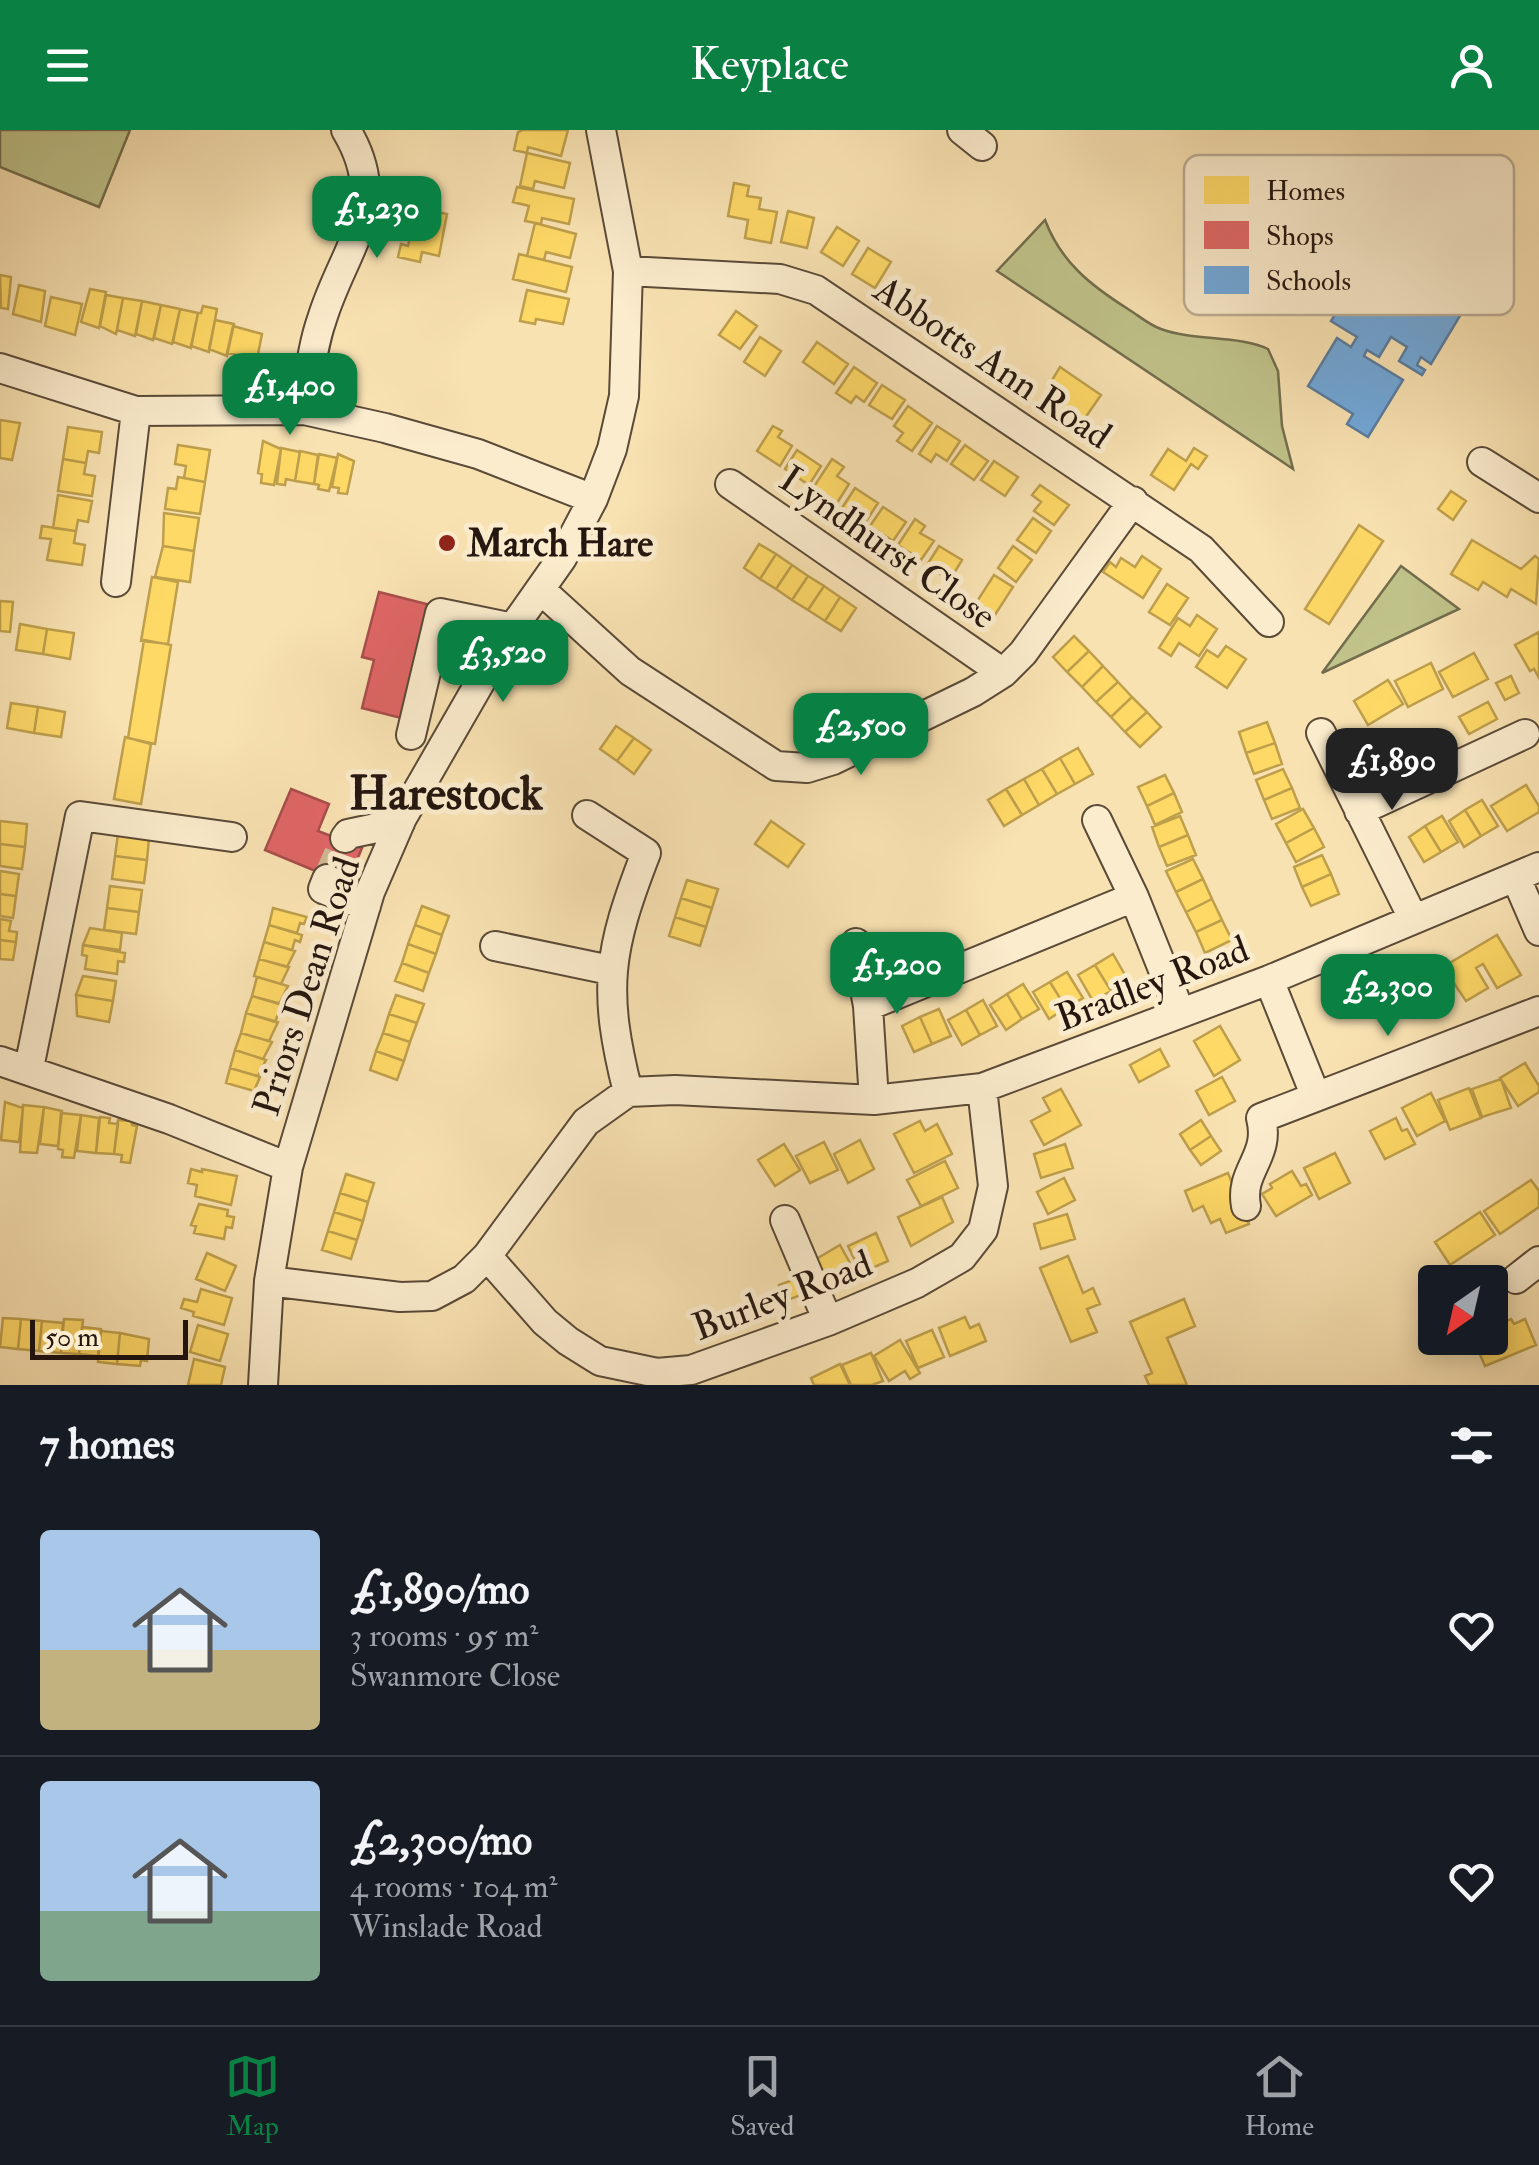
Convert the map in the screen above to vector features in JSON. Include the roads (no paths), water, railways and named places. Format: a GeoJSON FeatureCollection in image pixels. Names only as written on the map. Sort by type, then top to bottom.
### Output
{"type":"FeatureCollection","features":[{"type":"Feature","properties":{"kind":"street"},"geometry":{"type":"LineString","coordinates":[[304,410],[321,319],[364,216],[367,181],[346,130]]}},
{"type":"Feature","properties":{"kind":"street","name":"Priors Dean Road"},"geometry":{"type":"LineString","coordinates":[[263,1385],[269,1281],[288,1168],[366,906],[400,823],[513,628],[562,558],[612,450],[624,396],[628,271],[601,130]]}},
{"type":"Feature","properties":{"kind":"street","name":"Abbotts Ann Road"},"geometry":{"type":"LineString","coordinates":[[628,271],[780,279],[816,290],[1202,549],[1269,622]]}},
{"type":"Feature","properties":{"kind":"street"},"geometry":{"type":"LineString","coordinates":[[0,368],[136,411],[304,410],[478,454],[592,499]]}},
{"type":"Feature","properties":{"kind":"street"},"geometry":{"type":"LineString","coordinates":[[116,582],[136,411]]}},
{"type":"Feature","properties":{"kind":"street"},"geometry":{"type":"LineString","coordinates":[[1482,462],[1539,498]]}},
{"type":"Feature","properties":{"kind":"street","name":"Lyndhurst Close"},"geometry":{"type":"LineString","coordinates":[[730,484],[1003,673]]}},
{"type":"Feature","properties":{"kind":"street"},"geometry":{"type":"LineString","coordinates":[[540,590],[630,671],[776,766],[807,768],[833,760],[934,712],[1003,673],[1022,654],[1133,501]]}},
{"type":"Feature","properties":{"kind":"street"},"geometry":{"type":"LineString","coordinates":[[442,750],[401,732],[440,613],[513,628]]}},
{"type":"Feature","properties":{"kind":"street"},"geometry":{"type":"LineString","coordinates":[[1320,733],[1413,918]]}},
{"type":"Feature","properties":{"kind":"street"},"geometry":{"type":"LineString","coordinates":[[1360,812],[1524,734]]}},
{"type":"Feature","properties":{"kind":"street"},"geometry":{"type":"LineString","coordinates":[[28,1068],[80,816],[232,837]]}},
{"type":"Feature","properties":{"kind":"street"},"geometry":{"type":"LineString","coordinates":[[269,1281],[400,1297],[432,1296],[464,1279],[487,1256],[586,1122],[628,1092],[613,1026],[610,970],[628,900],[646,854],[587,816]]}},
{"type":"Feature","properties":{"kind":"street"},"geometry":{"type":"LineString","coordinates":[[1096,820],[1134,897],[1180,1012]]}},
{"type":"Feature","properties":{"kind":"street"},"geometry":{"type":"LineString","coordinates":[[345,838],[348,834],[400,823]]}},
{"type":"Feature","properties":{"kind":"street"},"geometry":{"type":"LineString","coordinates":[[1528,872],[1539,931]]}},
{"type":"Feature","properties":{"kind":"street","name":"Bradley Road"},"geometry":{"type":"LineString","coordinates":[[628,1092],[675,1090],[874,1100],[982,1088],[1269,980],[1528,872]]}},
{"type":"Feature","properties":{"kind":"street"},"geometry":{"type":"LineString","coordinates":[[328,879],[323,889],[366,906]]}},
{"type":"Feature","properties":{"kind":"street"},"geometry":{"type":"LineString","coordinates":[[868,1006],[1134,897]]}},
{"type":"Feature","properties":{"kind":"street"},"geometry":{"type":"LineString","coordinates":[[856,943],[868,1006],[874,1100]]}},
{"type":"Feature","properties":{"kind":"street"},"geometry":{"type":"LineString","coordinates":[[495,946],[610,970]]}},
{"type":"Feature","properties":{"kind":"street"},"geometry":{"type":"LineString","coordinates":[[1269,980],[1316,1096]]}},
{"type":"Feature","properties":{"kind":"street"},"geometry":{"type":"LineString","coordinates":[[1246,1206],[1244,1184],[1263,1148],[1261,1118],[1539,1011]]}},
{"type":"Feature","properties":{"kind":"street"},"geometry":{"type":"LineString","coordinates":[[0,1061],[168,1119],[288,1168]]}},
{"type":"Feature","properties":{"kind":"street","name":"Burley Road"},"geometry":{"type":"LineString","coordinates":[[487,1256],[545,1322],[600,1361],[627,1370],[657,1373],[691,1370],[828,1322],[962,1257],[983,1230],[993,1186],[982,1088]]}},
{"type":"Feature","properties":{"kind":"street"},"geometry":{"type":"LineString","coordinates":[[785,1220],[828,1322]]}},
{"type":"Feature","properties":{"kind":"tunnel"},"geometry":{"type":"LineString","coordinates":[[327,879],[345,838]]}},
{"type":"Feature","properties":{"kind":"place","name":"March Hare"},"geometry":{"type":"Point","coordinates":[447,543]}},
{"type":"Feature","properties":{"kind":"district","name":"Harestock"},"geometry":{"type":"Point","coordinates":[446,792]}}]}
